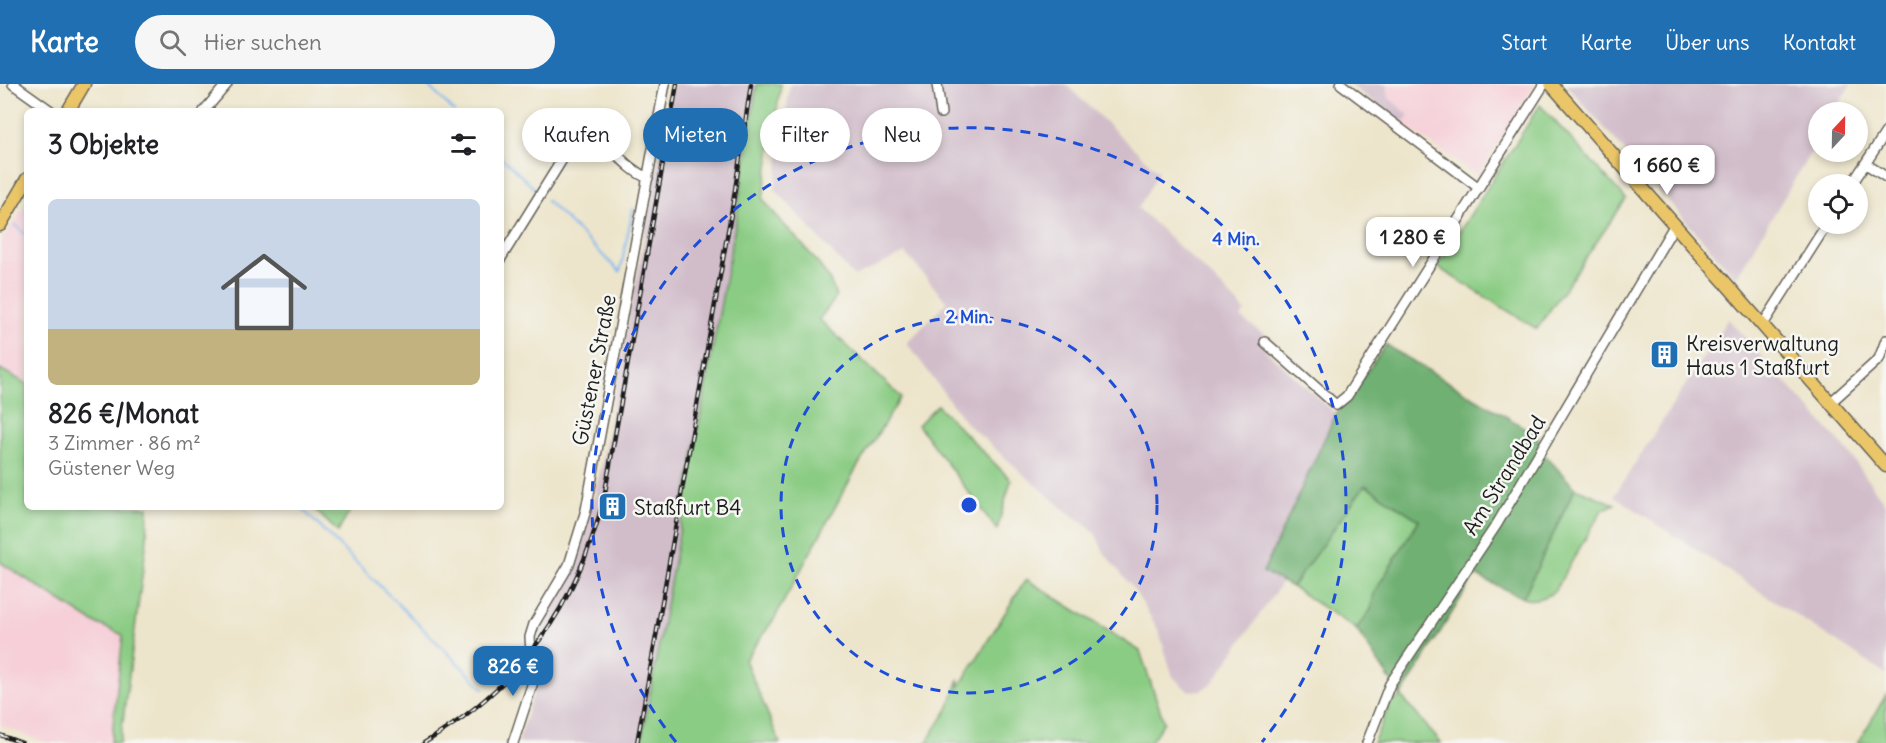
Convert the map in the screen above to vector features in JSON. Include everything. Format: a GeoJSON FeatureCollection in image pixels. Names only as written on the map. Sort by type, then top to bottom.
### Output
{"type":"FeatureCollection","features":[{"type":"Feature","properties":{"kind":"main road"},"geometry":{"type":"LineString","coordinates":[[70,108],[84,84]]}},
{"type":"Feature","properties":{"kind":"main road"},"geometry":{"type":"LineString","coordinates":[[1551,84],[1886,466]]}},
{"type":"Feature","properties":{"kind":"main road"},"geometry":{"type":"LineString","coordinates":[[0,225],[24,184]]}},
{"type":"Feature","properties":{"kind":"street"},"geometry":{"type":"LineString","coordinates":[[13,84],[47,108]]}},
{"type":"Feature","properties":{"kind":"street"},"geometry":{"type":"LineString","coordinates":[[207,108],[227,84]]}},
{"type":"Feature","properties":{"kind":"street","name":"Güstener Straße"},"geometry":{"type":"LineString","coordinates":[[513,743],[532,682],[534,670],[530,637],[534,624],[569,565],[586,510],[664,84]]}},
{"type":"Feature","properties":{"kind":"street"},"geometry":{"type":"LineString","coordinates":[[937,84],[940,108]]}},
{"type":"Feature","properties":{"kind":"street"},"geometry":{"type":"LineString","coordinates":[[1341,84],[1479,188]]}},
{"type":"Feature","properties":{"kind":"street"},"geometry":{"type":"LineString","coordinates":[[1265,342],[1336,405],[1347,396],[1544,84]]}},
{"type":"Feature","properties":{"kind":"street"},"geometry":{"type":"LineString","coordinates":[[504,253],[581,129],[595,133],[632,171],[648,178]]}},
{"type":"Feature","properties":{"kind":"street"},"geometry":{"type":"LineString","coordinates":[[1859,174],[1886,132]]}},
{"type":"Feature","properties":{"kind":"street"},"geometry":{"type":"LineString","coordinates":[[1866,164],[1886,177]]}},
{"type":"Feature","properties":{"kind":"street","name":"Am Strandbad"},"geometry":{"type":"LineString","coordinates":[[1367,743],[1390,684],[1497,524],[1674,226]]}},
{"type":"Feature","properties":{"kind":"street"},"geometry":{"type":"LineString","coordinates":[[1762,326],[1821,234]]}},
{"type":"Feature","properties":{"kind":"street"},"geometry":{"type":"LineString","coordinates":[[1830,403],[1879,359],[1886,340]]}},
{"type":"Feature","properties":{"kind":"shaded area"},"geometry":{"type":"Polygon","coordinates":[[[673,84],[757,84],[748,143],[748,108],[668,108],[673,84]]]}},
{"type":"Feature","properties":{"kind":"shaded area"},"geometry":{"type":"Polygon","coordinates":[[[790,84],[1065,84],[1159,172],[1138,208],[1245,311],[1241,318],[1268,337],[1265,350],[1336,414],[1263,572],[1282,582],[1213,682],[1202,690],[1188,691],[1173,677],[1158,629],[1133,588],[1105,554],[1094,532],[1061,507],[966,423],[907,343],[947,302],[905,253],[854,277],[775,189],[779,162],[850,162],[850,108],[787,108],[790,84]]]}},
{"type":"Feature","properties":{"kind":"shaded area"},"geometry":{"type":"Polygon","coordinates":[[[1349,84],[1387,84],[1389,98],[1409,115],[1402,124],[1349,84]]]}},
{"type":"Feature","properties":{"kind":"shaded area"},"geometry":{"type":"Polygon","coordinates":[[[1387,84],[1535,84],[1478,176],[1402,124],[1409,115],[1389,98],[1387,84]]]}},
{"type":"Feature","properties":{"kind":"shaded area"},"geometry":{"type":"Polygon","coordinates":[[[1566,84],[1851,84],[1840,102],[1808,102],[1808,157],[1736,278],[1566,84]]]}},
{"type":"Feature","properties":{"kind":"shaded area"},"geometry":{"type":"Polygon","coordinates":[[[658,162],[745,162],[641,743],[518,743],[541,668],[540,630],[579,559],[601,468],[658,162]]]}},
{"type":"Feature","properties":{"kind":"shaded area"},"geometry":{"type":"Polygon","coordinates":[[[24,207],[24,382],[0,369],[0,244],[24,207]]]}},
{"type":"Feature","properties":{"kind":"shaded area"},"geometry":{"type":"Polygon","coordinates":[[[1728,319],[1846,449],[1886,505],[1886,674],[1614,496],[1728,319]]]}},
{"type":"Feature","properties":{"kind":"shaded area"},"geometry":{"type":"Polygon","coordinates":[[[0,562],[93,622],[123,635],[111,743],[47,743],[0,725],[0,562]]]}},
{"type":"Feature","properties":{"kind":"green space"},"geometry":{"type":"Polygon","coordinates":[[[757,84],[781,84],[777,108],[760,108],[760,162],[769,162],[763,199],[816,261],[832,286],[836,298],[819,319],[901,397],[856,469],[774,619],[745,660],[780,743],[641,743],[745,162],[748,162],[748,143],[757,84]]]}},
{"type":"Feature","properties":{"kind":"green space"},"geometry":{"type":"Polygon","coordinates":[[[1540,105],[1626,199],[1537,329],[1437,267],[1540,105]]]}},
{"type":"Feature","properties":{"kind":"green space"},"geometry":{"type":"Polygon","coordinates":[[[1386,345],[1537,435],[1544,454],[1575,488],[1523,598],[1475,575],[1401,696],[1356,629],[1371,610],[1374,593],[1419,520],[1365,485],[1292,587],[1263,572],[1336,414],[1386,345]]]}},
{"type":"Feature","properties":{"kind":"green space"},"geometry":{"type":"Polygon","coordinates":[[[0,369],[24,382],[24,510],[148,510],[147,539],[120,743],[111,743],[123,635],[93,622],[0,562],[0,369]]]}},
{"type":"Feature","properties":{"kind":"green space"},"geometry":{"type":"Polygon","coordinates":[[[937,405],[1011,480],[997,530],[918,425],[937,405]]]}},
{"type":"Feature","properties":{"kind":"green space"},"geometry":{"type":"Polygon","coordinates":[[[1365,485],[1419,520],[1374,593],[1371,610],[1356,629],[1292,587],[1365,485]]]}},
{"type":"Feature","properties":{"kind":"green space"},"geometry":{"type":"Polygon","coordinates":[[[1575,488],[1615,504],[1602,510],[1554,592],[1539,599],[1523,598],[1575,488]]]}},
{"type":"Feature","properties":{"kind":"green space"},"geometry":{"type":"Polygon","coordinates":[[[315,510],[350,510],[338,532],[315,510]]]}},
{"type":"Feature","properties":{"kind":"green space"},"geometry":{"type":"Polygon","coordinates":[[[1026,579],[1140,651],[1164,722],[1150,743],[926,743],[948,709],[959,679],[959,687],[1026,579]]]}},
{"type":"Feature","properties":{"kind":"green space"},"geometry":{"type":"Polygon","coordinates":[[[1886,695],[1886,743],[1858,743],[1886,695]]]}},
{"type":"Feature","properties":{"kind":"green space"},"geometry":{"type":"Polygon","coordinates":[[[1401,696],[1441,743],[1373,743],[1390,704],[1401,696]]]}},
{"type":"Feature","properties":{"kind":"waterway"},"geometry":{"type":"LineString","coordinates":[[426,84],[451,108]]}},
{"type":"Feature","properties":{"kind":"waterway"},"geometry":{"type":"LineString","coordinates":[[504,160],[536,190]]}},
{"type":"Feature","properties":{"kind":"waterway"},"geometry":{"type":"LineString","coordinates":[[546,200],[620,272],[633,209]]}},
{"type":"Feature","properties":{"kind":"waterway"},"geometry":{"type":"LineString","coordinates":[[15,224],[24,233]]}},
{"type":"Feature","properties":{"kind":"waterway"},"geometry":{"type":"LineString","coordinates":[[303,510],[484,689]]}},
{"type":"Feature","properties":{"kind":"railway"},"geometry":{"type":"LineString","coordinates":[[424,743],[489,696],[516,669],[561,608],[592,537],[604,498],[677,84]]}},
{"type":"Feature","properties":{"kind":"railway"},"geometry":{"type":"LineString","coordinates":[[637,743],[733,203],[751,84]]}},
{"type":"Feature","properties":{"kind":"railway"},"geometry":{"type":"LineString","coordinates":[[0,735],[22,743]]}},
{"type":"Feature","properties":{"kind":"place","name":"Kreisverwaltung Haus 1 Staßfurt"},"geometry":{"type":"Point","coordinates":[1665,355]}},
{"type":"Feature","properties":{"kind":"place","name":"Staßfurt B4"},"geometry":{"type":"Point","coordinates":[613,507]}}]}
